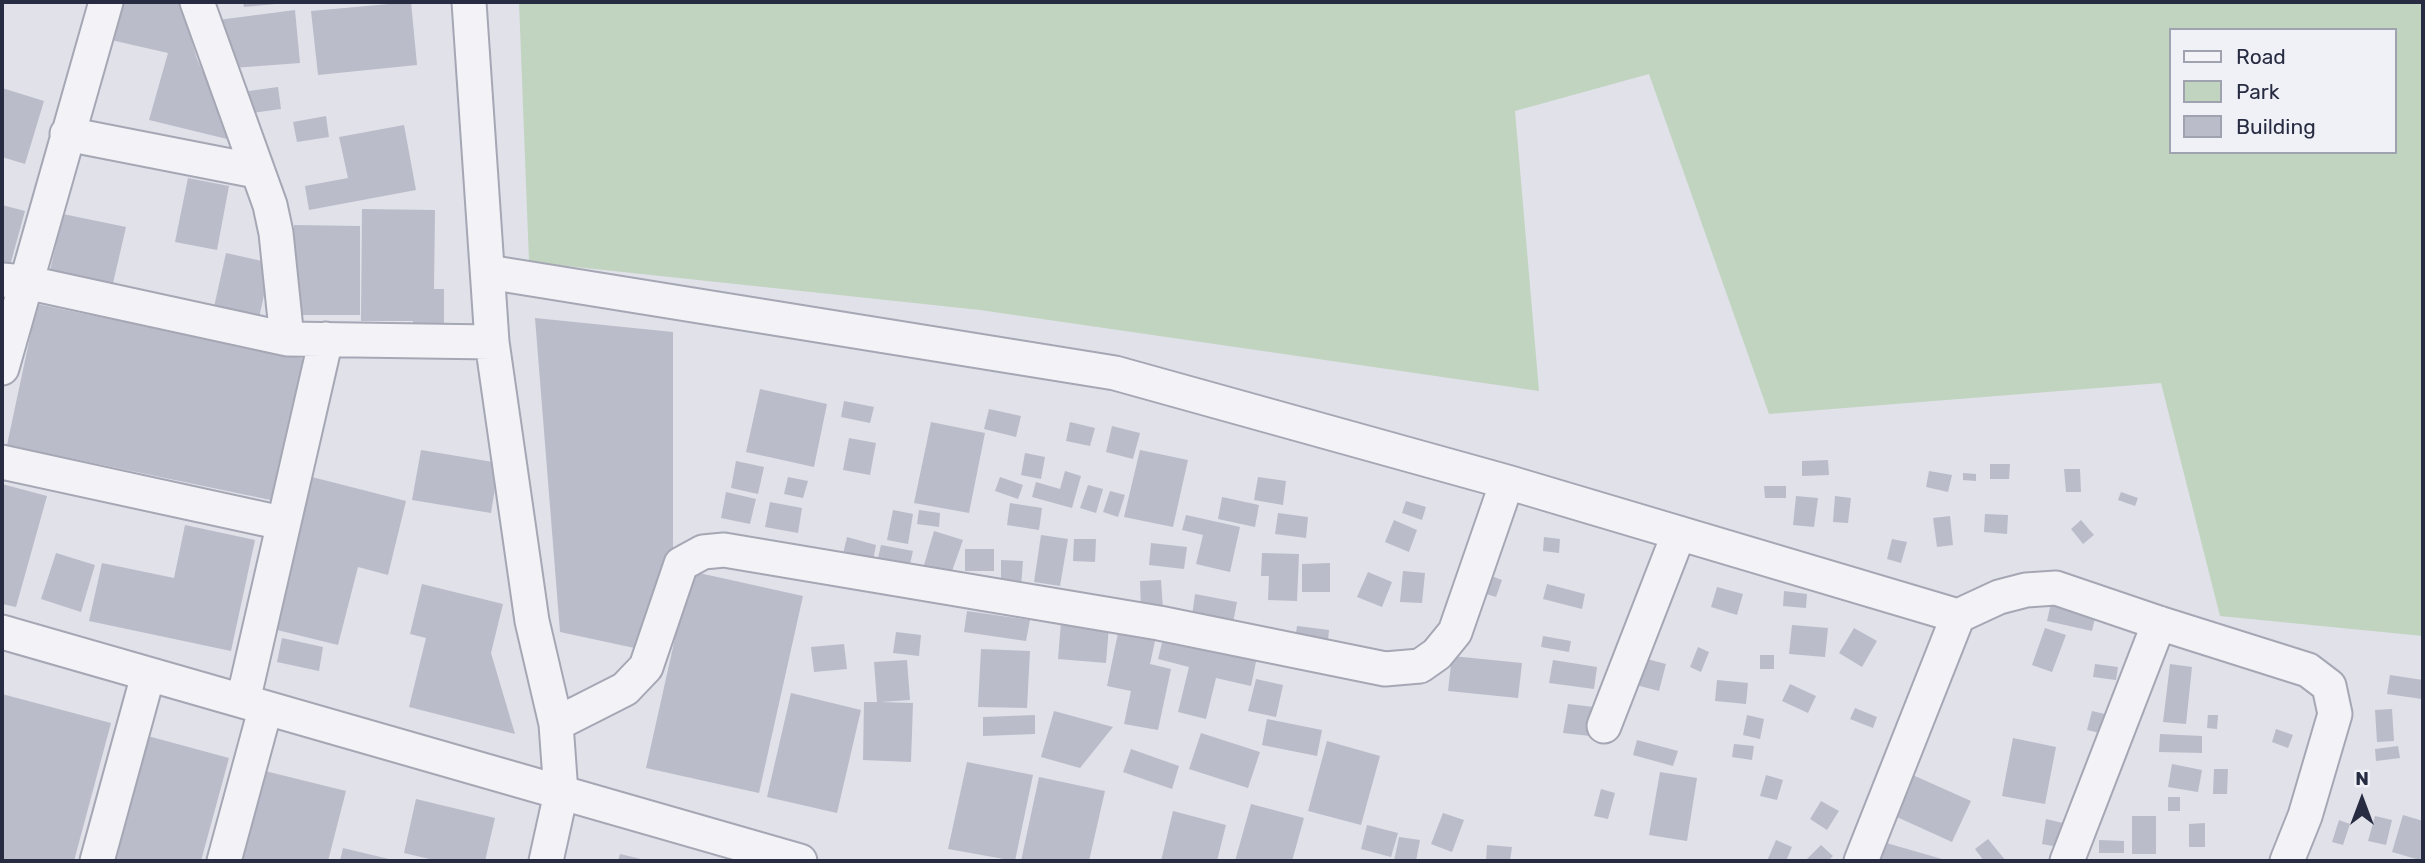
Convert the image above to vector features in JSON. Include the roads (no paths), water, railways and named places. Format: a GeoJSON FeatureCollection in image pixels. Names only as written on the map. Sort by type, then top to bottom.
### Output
{"type":"FeatureCollection","features":[{"type":"Feature","properties":{"kind":"street"},"geometry":{"type":"LineString","coordinates":[[2,368],[13,281],[67,134],[106,2]]}},
{"type":"Feature","properties":{"kind":"street"},"geometry":{"type":"LineString","coordinates":[[197,2],[270,205],[276,233],[287,338]]}},
{"type":"Feature","properties":{"kind":"street"},"geometry":{"type":"LineString","coordinates":[[469,2],[492,342],[532,621],[556,724],[561,793],[546,861]]}},
{"type":"Feature","properties":{"kind":"street"},"geometry":{"type":"LineString","coordinates":[[67,134],[256,171]]}},
{"type":"Feature","properties":{"kind":"street"},"geometry":{"type":"LineString","coordinates":[[488,272],[1115,373],[1507,482],[1958,616],[1999,597],[2026,590],[2056,588],[2308,670],[2329,686],[2335,714],[2305,816],[2287,861]]}},
{"type":"Feature","properties":{"kind":"street"},"geometry":{"type":"LineString","coordinates":[[13,281],[287,338],[492,342]]}},
{"type":"Feature","properties":{"kind":"street"},"geometry":{"type":"LineString","coordinates":[[224,861],[254,706],[282,523],[326,339]]}},
{"type":"Feature","properties":{"kind":"street"},"geometry":{"type":"LineString","coordinates":[[2,462],[282,523]]}},
{"type":"Feature","properties":{"kind":"street"},"geometry":{"type":"LineString","coordinates":[[556,724],[625,689],[646,667],[681,564],[703,552],[724,550],[1159,623],[1385,669],[1420,666],[1437,654],[1455,632],[1507,482]]}},
{"type":"Feature","properties":{"kind":"street"},"geometry":{"type":"LineString","coordinates":[[1604,726],[1679,533]]}},
{"type":"Feature","properties":{"kind":"street"},"geometry":{"type":"LineString","coordinates":[[1861,861],[1958,616]]}},
{"type":"Feature","properties":{"kind":"street"},"geometry":{"type":"LineString","coordinates":[[2067,861],[2159,623]]}},
{"type":"Feature","properties":{"kind":"street"},"geometry":{"type":"LineString","coordinates":[[2,632],[800,861]]}},
{"type":"Feature","properties":{"kind":"street"},"geometry":{"type":"LineString","coordinates":[[97,861],[148,675]]}}]}
